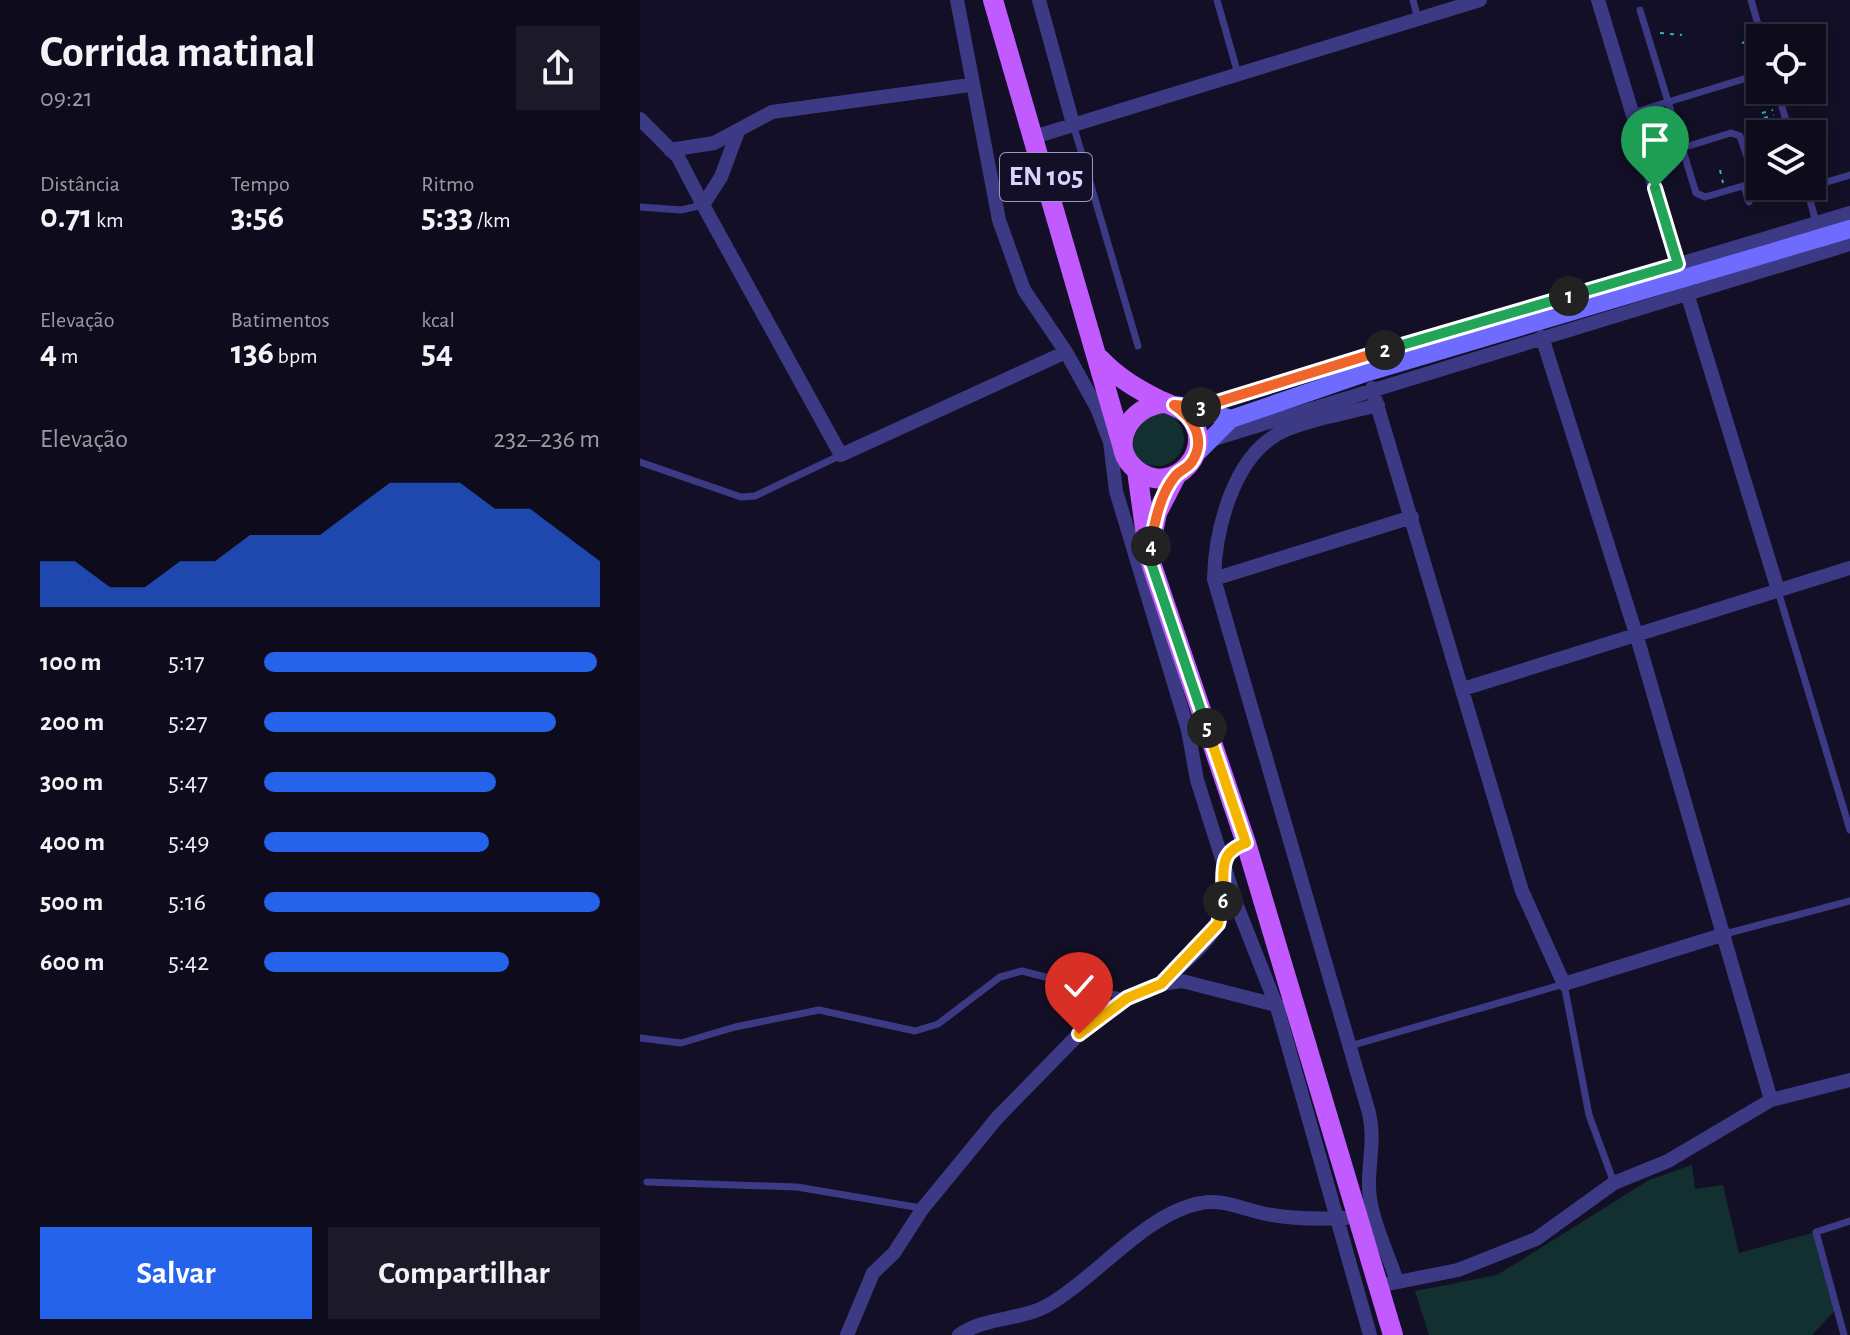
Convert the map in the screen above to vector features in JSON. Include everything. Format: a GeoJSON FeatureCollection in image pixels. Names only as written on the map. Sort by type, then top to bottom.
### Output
{"type":"FeatureCollection","features":[{"type":"Feature","properties":{"kind":"main road","name":"EN 105"},"geometry":{"type":"LineString","coordinates":[[993,0],[1123,448]]}},
{"type":"Feature","properties":{"kind":"main road"},"geometry":{"type":"LineString","coordinates":[[1149,557],[1157,513],[1176,476],[1231,419],[1368,372],[1850,229]]}},
{"type":"Feature","properties":{"kind":"main road"},"geometry":{"type":"LineString","coordinates":[[1096,354],[1122,380],[1186,413],[1195,425],[1198,440],[1196,454]]}},
{"type":"Feature","properties":{"kind":"main road"},"geometry":{"type":"LineString","coordinates":[[1231,419],[1198,408],[1169,404],[1142,408],[1126,425],[1123,448],[1137,471],[1149,557],[1246,843],[1286,1007],[1349,1218],[1388,1284],[1393,1335]]}},
{"type":"Feature","properties":{"kind":"main road"},"geometry":{"type":"LineString","coordinates":[[1137,471],[1149,477],[1176,476]]}},
{"type":"Feature","properties":{"kind":"street"},"geometry":{"type":"LineString","coordinates":[[957,0],[970,85],[999,220],[1019,276],[1036,310],[1066,352],[1097,408],[1110,442],[1116,491],[1188,730],[1197,780],[1237,906],[1286,1007]]}},
{"type":"Feature","properties":{"kind":"street"},"geometry":{"type":"LineString","coordinates":[[1039,0],[1073,124]]}},
{"type":"Feature","properties":{"kind":"street"},"geometry":{"type":"LineString","coordinates":[[1034,137],[1480,0]]}},
{"type":"Feature","properties":{"kind":"street"},"geometry":{"type":"LineString","coordinates":[[1598,0],[1678,264]]}},
{"type":"Feature","properties":{"kind":"street"},"geometry":{"type":"LineString","coordinates":[[670,150],[703,146],[737,134],[759,116],[772,112],[970,85]]}},
{"type":"Feature","properties":{"kind":"street"},"geometry":{"type":"LineString","coordinates":[[640,119],[687,168],[703,205],[841,455],[1066,352]]}},
{"type":"Feature","properties":{"kind":"street"},"geometry":{"type":"LineString","coordinates":[[703,205],[721,177],[737,134]]}},
{"type":"Feature","properties":{"kind":"street"},"geometry":{"type":"LineString","coordinates":[[1198,408],[1850,213]]}},
{"type":"Feature","properties":{"kind":"street"},"geometry":{"type":"LineString","coordinates":[[1214,439],[1372,388],[1850,244]]}},
{"type":"Feature","properties":{"kind":"street"},"geometry":{"type":"LineString","coordinates":[[1687,293],[1778,590]]}},
{"type":"Feature","properties":{"kind":"street"},"geometry":{"type":"LineString","coordinates":[[1542,337],[1637,637],[1771,1100]]}},
{"type":"Feature","properties":{"kind":"street"},"geometry":{"type":"LineString","coordinates":[[1372,388],[1522,891],[1564,984],[1725,934]]}},
{"type":"Feature","properties":{"kind":"street"},"geometry":{"type":"LineString","coordinates":[[1378,405],[1276,434],[1251,458],[1232,492],[1214,579],[1372,1127],[1371,1199],[1388,1284],[1458,1270],[1536,1239],[1614,1183],[1668,1161],[1771,1100],[1850,1080]]}},
{"type":"Feature","properties":{"kind":"street"},"geometry":{"type":"LineString","coordinates":[[1214,579],[1412,517]]}},
{"type":"Feature","properties":{"kind":"street"},"geometry":{"type":"LineString","coordinates":[[1463,689],[1850,568]]}},
{"type":"Feature","properties":{"kind":"street"},"geometry":{"type":"LineString","coordinates":[[1161,984],[1218,924],[1223,911],[1224,862],[1231,848],[1246,843]]}},
{"type":"Feature","properties":{"kind":"street"},"geometry":{"type":"LineString","coordinates":[[847,1335],[873,1273],[894,1253],[923,1208],[1007,1108],[1079,1034],[1127,998],[1161,984],[1199,984],[1286,1007]]}},
{"type":"Feature","properties":{"kind":"street"},"geometry":{"type":"LineString","coordinates":[[959,1335],[978,1324],[1048,1306],[1110,1261],[1132,1239],[1198,1203],[1214,1201],[1276,1216],[1349,1218],[1370,1335]]}},
{"type":"Feature","properties":{"kind":"lane"},"geometry":{"type":"LineString","coordinates":[[1217,0],[1238,74]]}},
{"type":"Feature","properties":{"kind":"lane"},"geometry":{"type":"LineString","coordinates":[[1413,0],[1418,19]]}},
{"type":"Feature","properties":{"kind":"lane"},"geometry":{"type":"LineString","coordinates":[[1751,0],[1758,24]]}},
{"type":"Feature","properties":{"kind":"lane"},"geometry":{"type":"LineString","coordinates":[[1640,10],[1700,196],[1744,186],[1749,202]]}},
{"type":"Feature","properties":{"kind":"lane"},"geometry":{"type":"LineString","coordinates":[[1632,113],[1746,78]]}},
{"type":"Feature","properties":{"kind":"lane"},"geometry":{"type":"LineString","coordinates":[[1073,124],[1138,346]]}},
{"type":"Feature","properties":{"kind":"lane"},"geometry":{"type":"LineString","coordinates":[[1682,148],[1731,133],[1740,136],[1746,151]]}},
{"type":"Feature","properties":{"kind":"lane"},"geometry":{"type":"LineString","coordinates":[[1826,182],[1850,175]]}},
{"type":"Feature","properties":{"kind":"lane"},"geometry":{"type":"LineString","coordinates":[[1810,200],[1816,223]]}},
{"type":"Feature","properties":{"kind":"lane"},"geometry":{"type":"LineString","coordinates":[[640,207],[681,210],[703,205]]}},
{"type":"Feature","properties":{"kind":"lane"},"geometry":{"type":"LineString","coordinates":[[640,462],[741,497],[755,496],[841,455]]}},
{"type":"Feature","properties":{"kind":"lane"},"geometry":{"type":"LineString","coordinates":[[1778,590],[1850,830]]}},
{"type":"Feature","properties":{"kind":"lane"},"geometry":{"type":"LineString","coordinates":[[1725,934],[1850,901]]}},
{"type":"Feature","properties":{"kind":"lane"},"geometry":{"type":"LineString","coordinates":[[640,1038],[681,1043],[735,1027],[819,1010],[915,1031],[938,1024],[1000,977],[1022,971],[1127,998]]}},
{"type":"Feature","properties":{"kind":"lane"},"geometry":{"type":"LineString","coordinates":[[1350,1046],[1564,984],[1589,1115],[1614,1183]]}},
{"type":"Feature","properties":{"kind":"lane"},"geometry":{"type":"LineString","coordinates":[[647,1182],[797,1187],[923,1208]]}},
{"type":"Feature","properties":{"kind":"lane"},"geometry":{"type":"LineString","coordinates":[[1844,1335],[1816,1232],[1850,1221]]}},
{"type":"Feature","properties":{"kind":"path"},"geometry":{"type":"LineString","coordinates":[[1647,35],[1682,35]]}},
{"type":"Feature","properties":{"kind":"green space"},"geometry":{"type":"Polygon","coordinates":[[[1157,412],[1176,420],[1184,439],[1176,458],[1157,466],[1138,458],[1130,439],[1138,420],[1157,412]]]}},
{"type":"Feature","properties":{"kind":"green space"},"geometry":{"type":"Polygon","coordinates":[[[1692,1165],[1695,1189],[1723,1185],[1739,1253],[1816,1232],[1837,1308],[1812,1335],[1429,1335],[1415,1291],[1497,1275],[1649,1180],[1692,1165]]]}},
{"type":"Feature","properties":{"kind":"route"},"geometry":{"type":"LineString","coordinates":[[1079,1034],[1127,998],[1161,984],[1203,943],[1218,924],[1223,911],[1225,856],[1231,848],[1246,843],[1149,557],[1157,513],[1176,476],[1193,461],[1196,454],[1198,440],[1195,425],[1186,413],[1174,405],[1198,408],[1678,264],[1655,188]]}}]}
